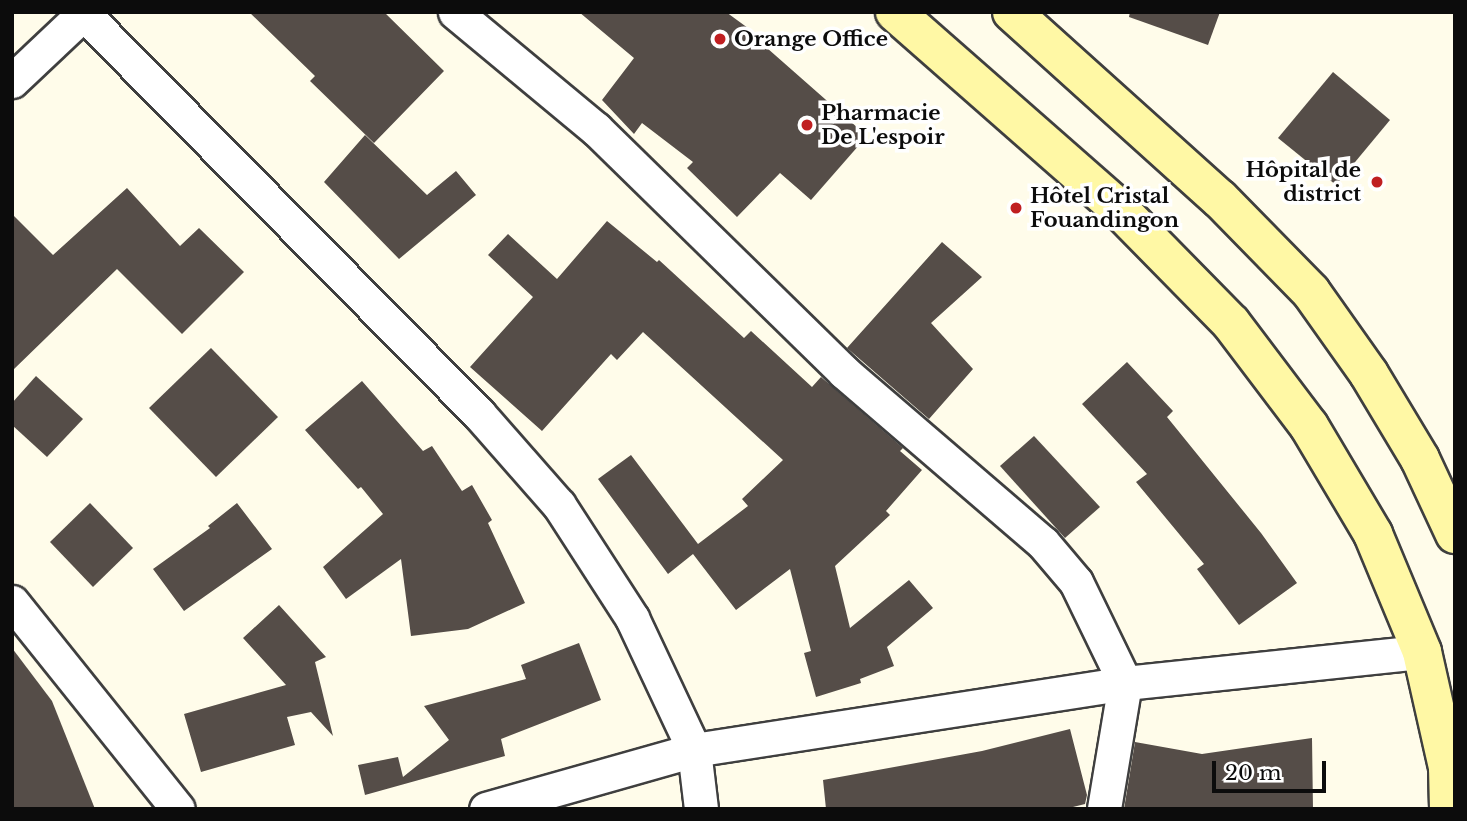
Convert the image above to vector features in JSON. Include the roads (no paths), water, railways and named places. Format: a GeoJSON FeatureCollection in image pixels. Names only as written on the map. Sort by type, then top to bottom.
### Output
{"type":"FeatureCollection","features":[{"type":"Feature","properties":{"kind":"main road"},"geometry":{"type":"LineString","coordinates":[[895,12],[1120,210],[1231,323],[1309,426],[1373,534],[1422,652],[1451,767],[1449,809]]}},
{"type":"Feature","properties":{"kind":"main road"},"geometry":{"type":"LineString","coordinates":[[1012,12],[1220,199],[1311,292],[1395,416],[1420,459],[1455,534]]}},
{"type":"Feature","properties":{"kind":"street"},"geometry":{"type":"LineString","coordinates":[[455,12],[596,129],[844,372],[1043,543],[1076,582],[1125,682],[1104,809]]}},
{"type":"Feature","properties":{"kind":"street"},"geometry":{"type":"LineString","coordinates":[[12,82],[84,13],[479,414],[559,505],[632,618],[694,750],[701,809]]}},
{"type":"Feature","properties":{"kind":"street"},"geometry":{"type":"LineString","coordinates":[[12,602],[178,809]]}},
{"type":"Feature","properties":{"kind":"street"},"geometry":{"type":"LineString","coordinates":[[486,809],[694,750],[1125,682],[1422,652]]}},
{"type":"Feature","properties":{"kind":"place","name":"Orange Office"},"geometry":{"type":"Point","coordinates":[720,39]}},
{"type":"Feature","properties":{"kind":"place","name":"Pharmacie De L'espoir"},"geometry":{"type":"Point","coordinates":[807,125]}},
{"type":"Feature","properties":{"kind":"place","name":"Hôpital de district"},"geometry":{"type":"Point","coordinates":[1377,182]}},
{"type":"Feature","properties":{"kind":"place","name":"Hôtel Cristal Fouandingon"},"geometry":{"type":"Point","coordinates":[1016,208]}}]}
